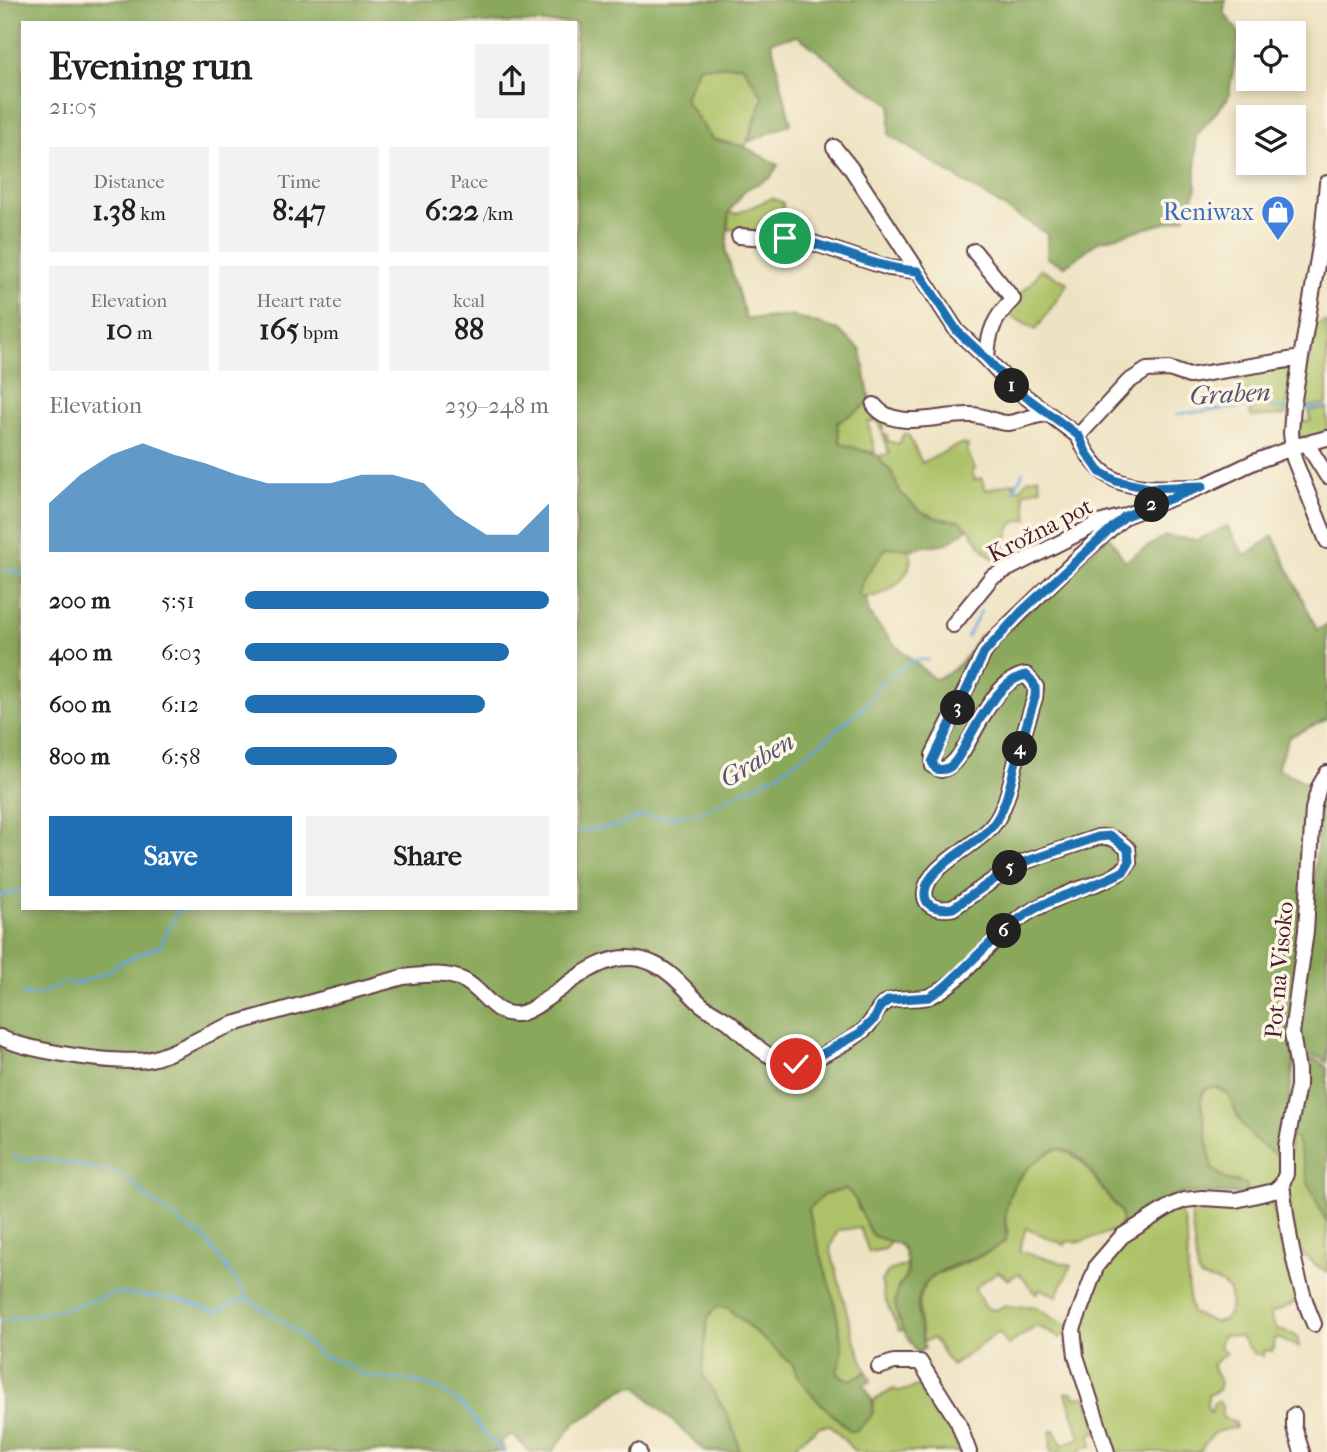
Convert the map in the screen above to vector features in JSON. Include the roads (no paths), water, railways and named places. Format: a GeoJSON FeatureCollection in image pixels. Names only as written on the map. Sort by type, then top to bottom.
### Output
{"type":"FeatureCollection","features":[{"type":"Feature","properties":{"kind":"street","name":"Krožna pot"},"geometry":{"type":"LineString","coordinates":[[834,147],[850,167],[957,331],[1014,388],[1079,436],[1100,472],[1116,481],[1149,488],[1203,486]]}},
{"type":"Feature","properties":{"kind":"street"},"geometry":{"type":"LineString","coordinates":[[1327,183],[1322,235],[1292,410],[1292,449],[1296,468],[1327,541]]}},
{"type":"Feature","properties":{"kind":"street"},"geometry":{"type":"LineString","coordinates":[[739,236],[807,241],[889,268],[918,271]]}},
{"type":"Feature","properties":{"kind":"street"},"geometry":{"type":"LineString","coordinates":[[974,251],[1013,299],[999,313],[991,328],[987,359]]}},
{"type":"Feature","properties":{"kind":"street"},"geometry":{"type":"LineString","coordinates":[[1079,436],[1128,382],[1147,370],[1169,369],[1189,376],[1301,358]]}},
{"type":"Feature","properties":{"kind":"street"},"geometry":{"type":"LineString","coordinates":[[874,405],[879,412],[897,418],[926,421],[973,415],[1007,423],[1047,414]]}},
{"type":"Feature","properties":{"kind":"street","name":"Krožna pot"},"geometry":{"type":"LineString","coordinates":[[953,625],[992,577],[1099,523],[1125,516],[1203,486],[1254,462],[1327,438]]}},
{"type":"Feature","properties":{"kind":"street"},"geometry":{"type":"LineString","coordinates":[[1307,444],[1327,476]]}},
{"type":"Feature","properties":{"kind":"street","name":"Krožna pot"},"geometry":{"type":"LineString","coordinates":[[0,1037],[36,1048],[131,1063],[168,1054],[231,1025],[403,977],[428,974],[464,981],[478,990],[493,1007],[505,1013],[519,1014],[533,1009],[598,964],[614,959],[634,958],[653,964],[673,976],[702,1004],[768,1054],[789,1063],[806,1061],[867,1028],[880,1007],[889,1000],[929,997],[942,989],[1024,915],[1074,891],[1113,877],[1124,871],[1129,863],[1128,849],[1120,841],[1111,836],[1098,837],[1015,865],[953,908],[941,910],[932,907],[926,900],[925,892],[937,871],[980,839],[994,825],[1010,788],[1035,697],[1036,687],[1026,675],[1012,680],[980,718],[951,767],[941,770],[933,766],[933,755],[984,653],[1077,559],[1125,516]]}},
{"type":"Feature","properties":{"kind":"street","name":"Pot na Visoko"},"geometry":{"type":"LineString","coordinates":[[1314,1324],[1302,1296],[1282,1184],[1286,1174],[1286,1146],[1298,1086],[1292,1032],[1306,931],[1313,809],[1319,787],[1327,773]]}},
{"type":"Feature","properties":{"kind":"street"},"geometry":{"type":"LineString","coordinates":[[1107,1452],[1076,1356],[1073,1329],[1097,1265],[1122,1236],[1172,1205],[1202,1198],[1236,1200],[1274,1191],[1282,1184]]}},
{"type":"Feature","properties":{"kind":"street"},"geometry":{"type":"LineString","coordinates":[[878,1367],[894,1362],[920,1362],[958,1422],[969,1452]]}},
{"type":"Feature","properties":{"kind":"street"},"geometry":{"type":"LineString","coordinates":[[1294,1415],[1294,1427],[1302,1452]]}},
{"type":"Feature","properties":{"kind":"waterway","name":"Graben"},"geometry":{"type":"LineString","coordinates":[[1177,414],[1262,405],[1288,410]]}},
{"type":"Feature","properties":{"kind":"waterway","name":"Graben"},"geometry":{"type":"LineString","coordinates":[[1298,410],[1327,407]]}},
{"type":"Feature","properties":{"kind":"waterway","name":"Graben"},"geometry":{"type":"LineString","coordinates":[[1014,491],[1023,472]]}},
{"type":"Feature","properties":{"kind":"waterway"},"geometry":{"type":"LineString","coordinates":[[5,569],[21,574]]}},
{"type":"Feature","properties":{"kind":"waterway","name":"Graben"},"geometry":{"type":"LineString","coordinates":[[967,637],[981,611]]}},
{"type":"Feature","properties":{"kind":"waterway","name":"Graben"},"geometry":{"type":"LineString","coordinates":[[577,832],[616,826],[642,816],[671,817],[701,812],[776,775],[821,743],[861,709],[871,699],[878,685],[903,666],[916,660],[928,660]]}},
{"type":"Feature","properties":{"kind":"waterway","name":"Graben"},"geometry":{"type":"LineString","coordinates":[[0,896],[21,891]]}},
{"type":"Feature","properties":{"kind":"waterway","name":"Graben"},"geometry":{"type":"LineString","coordinates":[[174,910],[184,910]]}},
{"type":"Feature","properties":{"kind":"waterway"},"geometry":{"type":"LineString","coordinates":[[22,994],[38,995],[62,983],[80,983],[161,945],[177,912]]}},
{"type":"Feature","properties":{"kind":"waterway"},"geometry":{"type":"LineString","coordinates":[[14,1156],[24,1160],[40,1158],[114,1172],[128,1179],[185,1227],[204,1237],[249,1299]]}},
{"type":"Feature","properties":{"kind":"waterway"},"geometry":{"type":"LineString","coordinates":[[0,1322],[72,1307],[116,1293],[181,1300],[218,1312],[235,1301],[250,1300],[291,1327],[320,1355],[344,1363],[368,1377],[413,1381],[441,1390],[464,1406],[483,1432],[504,1452]]}},
{"type":"Feature","properties":{"kind":"place","name":"Reniwax"},"geometry":{"type":"Point","coordinates":[1278,242]}}]}
